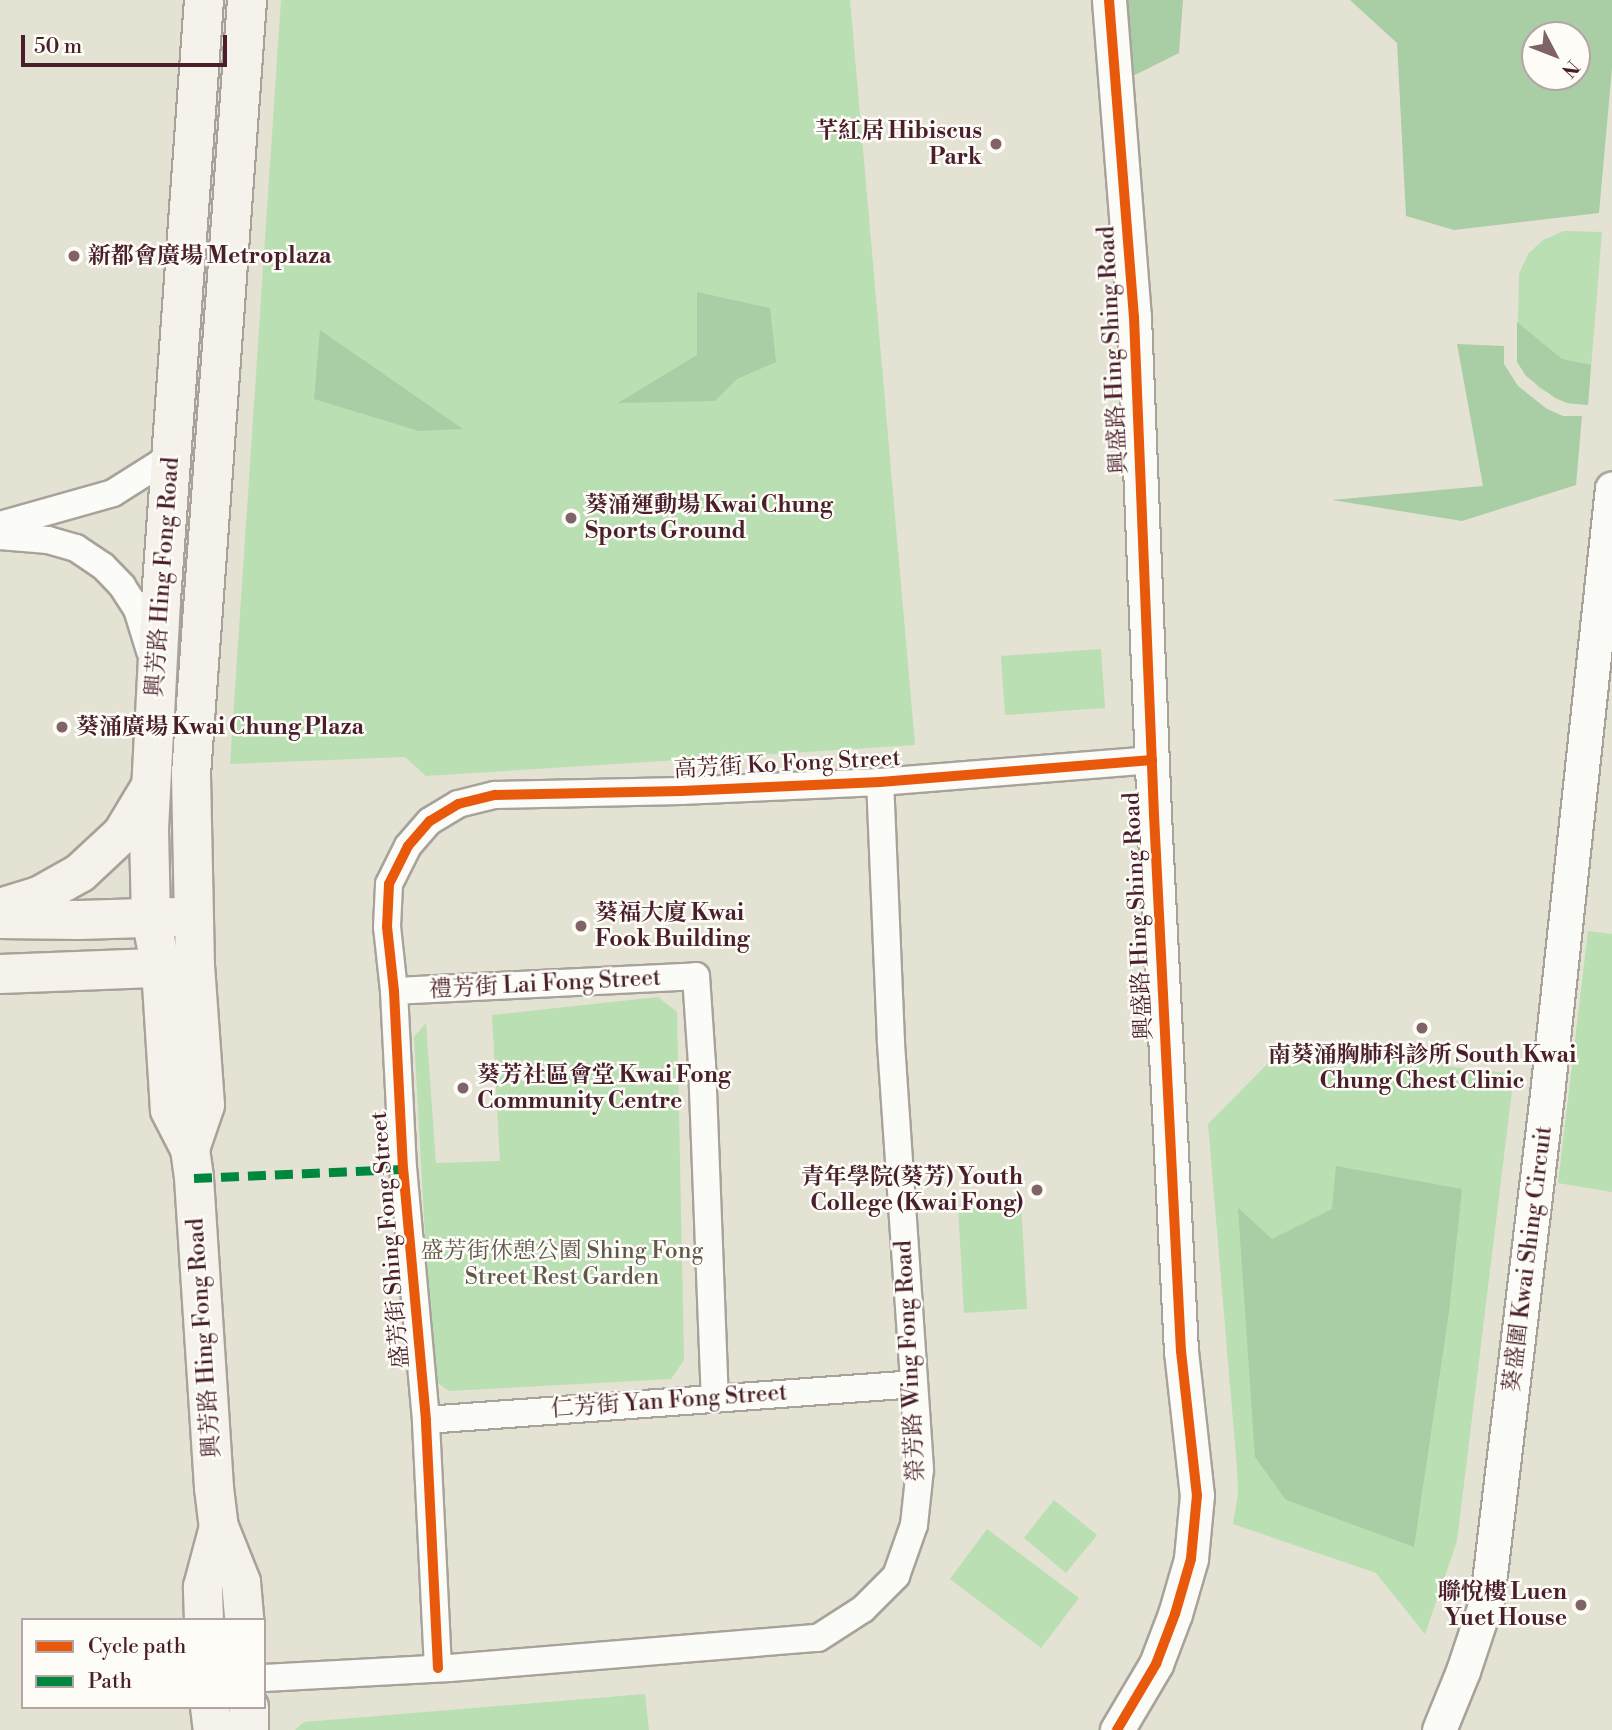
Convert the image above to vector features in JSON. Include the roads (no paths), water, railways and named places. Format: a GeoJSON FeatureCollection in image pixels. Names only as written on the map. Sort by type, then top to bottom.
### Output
{"type":"FeatureCollection","features":[{"type":"Feature","properties":{"kind":"main road","name":"興芳路 Hing Fong Road"},"geometry":{"type":"LineString","coordinates":[[204,0],[155,702],[151,786],[151,918],[178,967],[205,1105],[190,1149],[219,1527],[241,1582],[244,1618]]}},
{"type":"Feature","properties":{"kind":"main road","name":"興芳路 Hing Fong Road"},"geometry":{"type":"LineString","coordinates":[[178,967],[193,916],[191,774],[247,0]]}},
{"type":"Feature","properties":{"kind":"main road"},"geometry":{"type":"LineString","coordinates":[[0,908],[39,896],[80,873],[122,834],[151,786]]}},
{"type":"Feature","properties":{"kind":"main road"},"geometry":{"type":"LineString","coordinates":[[0,919],[193,916]]}},
{"type":"Feature","properties":{"kind":"main road"},"geometry":{"type":"LineString","coordinates":[[0,974],[178,967]]}},
{"type":"Feature","properties":{"kind":"main road","name":"興芳路 Hing Fong Road"},"geometry":{"type":"LineString","coordinates":[[204,1618],[202,1587],[219,1527]]}},
{"type":"Feature","properties":{"kind":"main road"},"geometry":{"type":"LineString","coordinates":[[210,1709],[213,1730]]}},
{"type":"Feature","properties":{"kind":"main road"},"geometry":{"type":"LineString","coordinates":[[249,1709],[249,1730]]}},
{"type":"Feature","properties":{"kind":"street","name":"興盛路 Hing Shing Road"},"geometry":{"type":"LineString","coordinates":[[1109,0],[1135,317],[1152,760],[1181,1351],[1197,1494],[1191,1559],[1175,1614],[1157,1664],[1117,1730]]}},
{"type":"Feature","properties":{"kind":"street"},"geometry":{"type":"LineString","coordinates":[[0,525],[113,494],[170,457]]}},
{"type":"Feature","properties":{"kind":"street","name":"葵盛圍 Kwai Shing Circuit"},"geometry":{"type":"LineString","coordinates":[[1439,1730],[1487,1599],[1545,1107],[1612,488]]}},
{"type":"Feature","properties":{"kind":"street"},"geometry":{"type":"LineString","coordinates":[[0,536],[48,540],[76,548],[103,566],[122,586],[146,633],[155,702]]}},
{"type":"Feature","properties":{"kind":"street","name":"高芳街 Ko Fong Street"},"geometry":{"type":"LineString","coordinates":[[430,821],[458,804],[495,795],[681,791],[880,782],[1152,760]]}},
{"type":"Feature","properties":{"kind":"street","name":"榮芳路 Wing Fong Road"},"geometry":{"type":"LineString","coordinates":[[266,1678],[438,1668],[818,1639],[863,1609],[896,1576],[914,1525],[920,1469],[891,1033],[880,782]]}},
{"type":"Feature","properties":{"kind":"street","name":"盛芳街 Shing Fong Street"},"geometry":{"type":"LineString","coordinates":[[430,821],[408,846],[389,884],[387,926],[394,991],[403,1169],[426,1420],[438,1668]]}},
{"type":"Feature","properties":{"kind":"street","name":"禮芳街 Lai Fong Street"},"geometry":{"type":"LineString","coordinates":[[394,991],[696,976],[715,1398]]}},
{"type":"Feature","properties":{"kind":"street","name":"仁芳街 Yan Fong Street"},"geometry":{"type":"LineString","coordinates":[[426,1420],[913,1384]]}},
{"type":"Feature","properties":{"kind":"place","name":"芊紅居 Hibiscus Park"},"geometry":{"type":"Point","coordinates":[996,144]}},
{"type":"Feature","properties":{"kind":"place","name":"新都會廣場 Metroplaza"},"geometry":{"type":"Point","coordinates":[74,256]}},
{"type":"Feature","properties":{"kind":"place","name":"葵涌運動場 Kwai Chung Sports Ground"},"geometry":{"type":"Point","coordinates":[571,518]}},
{"type":"Feature","properties":{"kind":"place","name":"葵涌廣場 Kwai Chung Plaza"},"geometry":{"type":"Point","coordinates":[62,727]}},
{"type":"Feature","properties":{"kind":"place","name":"葵福大廈 Kwai Fook Building"},"geometry":{"type":"Point","coordinates":[581,926]}},
{"type":"Feature","properties":{"kind":"place","name":"南葵涌胸肺科診所 South Kwai Chung Chest Clinic"},"geometry":{"type":"Point","coordinates":[1422,1028]}},
{"type":"Feature","properties":{"kind":"place","name":"葵芳社區會堂 Kwai Fong Community Centre"},"geometry":{"type":"Point","coordinates":[463,1088]}},
{"type":"Feature","properties":{"kind":"place","name":"青年學院(葵芳) Youth College (Kwai Fong)"},"geometry":{"type":"Point","coordinates":[1037,1190]}},
{"type":"Feature","properties":{"kind":"place","name":"聯悅樓 Luen Yuet House"},"geometry":{"type":"Point","coordinates":[1581,1605]}},
{"type":"Feature","properties":{"kind":"park label","name":"盛芳街休憩公園 Shing Fong Street Rest Garden"},"geometry":{"type":"Point","coordinates":[562,1264]}}]}
